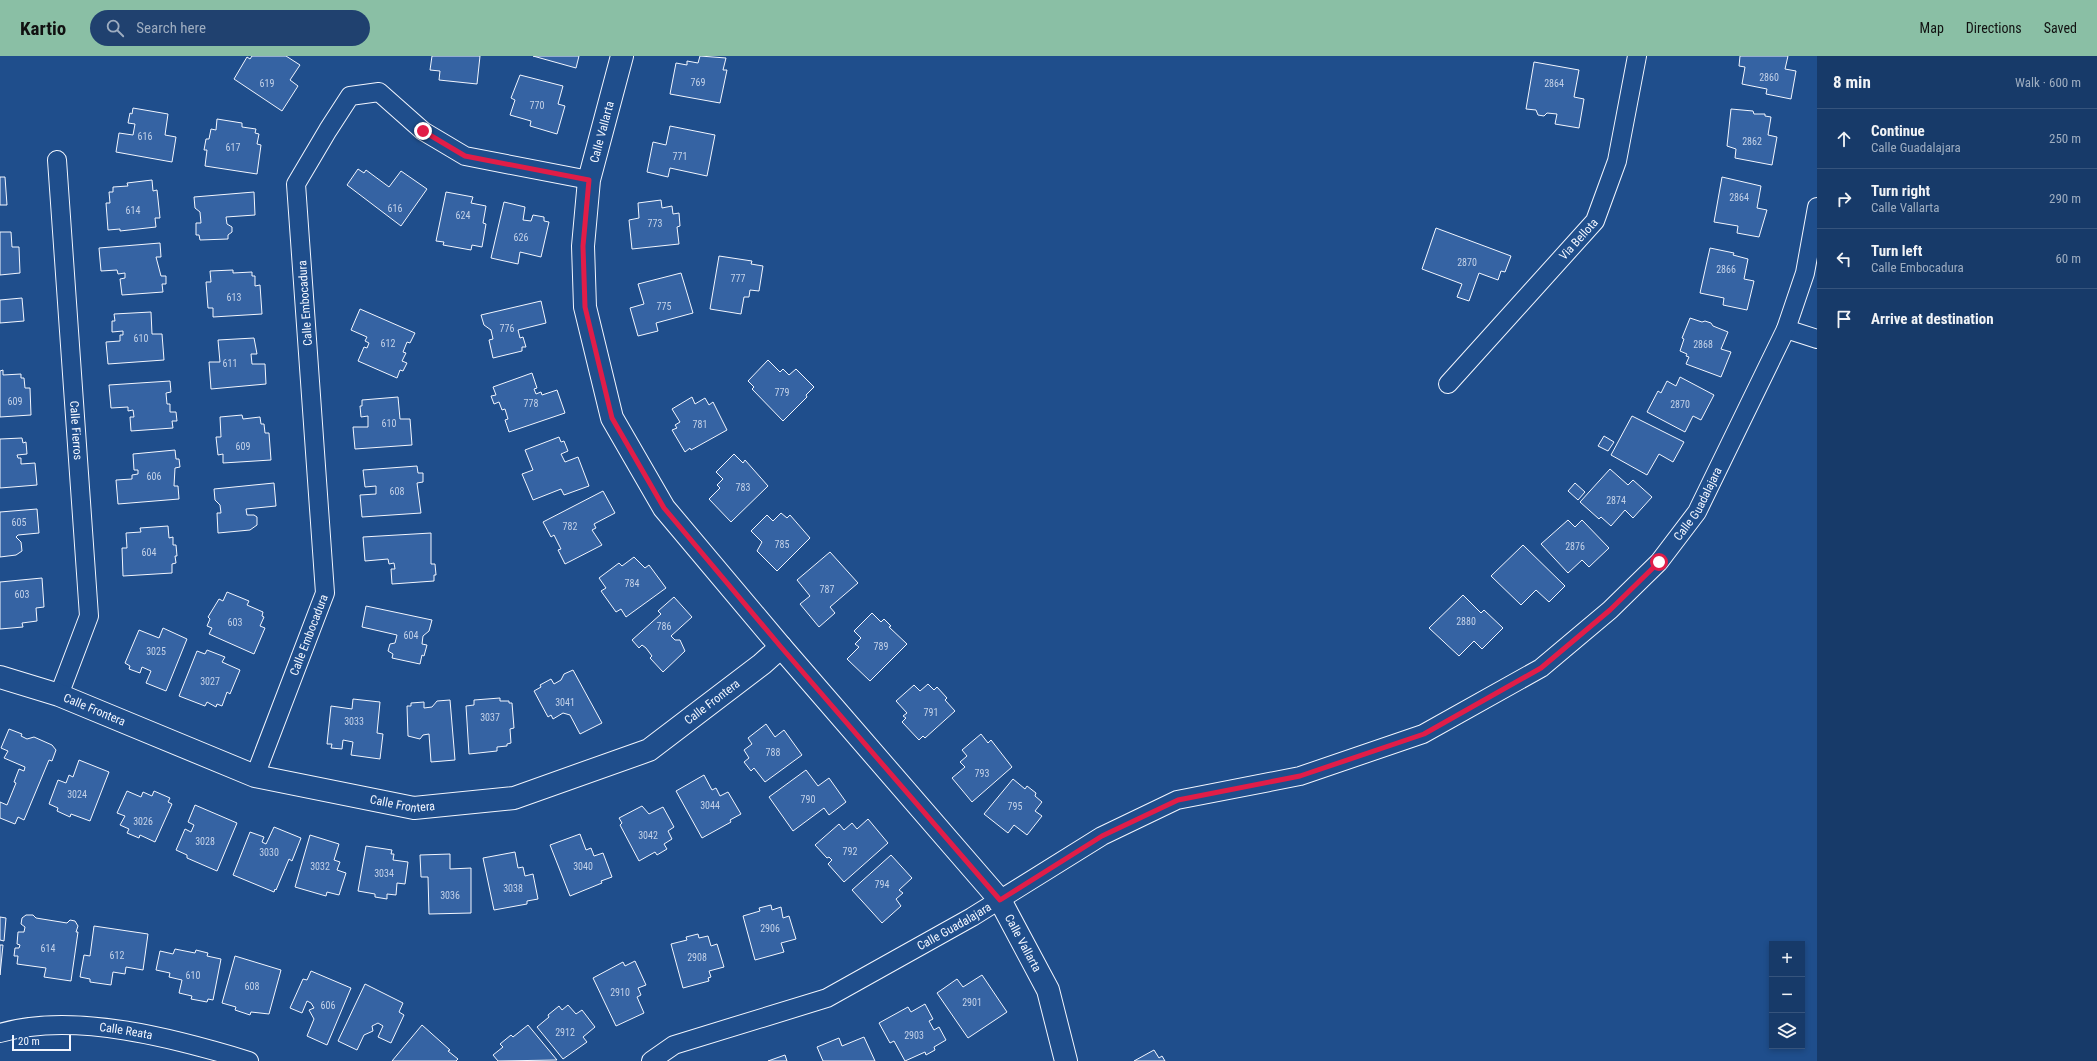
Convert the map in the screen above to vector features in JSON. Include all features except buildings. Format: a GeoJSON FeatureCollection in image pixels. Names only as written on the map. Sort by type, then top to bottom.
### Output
{"type":"FeatureCollection","features":[{"type":"Feature","properties":{"kind":"street","name":"Calle Vallarta"},"geometry":{"type":"LineString","coordinates":[[622,56],[589,180],[583,246],[585,307],[612,418],[664,508],[781,647],[1000,900],[1048,990],[1066,1061]]}},
{"type":"Feature","properties":{"kind":"street","name":"Via Bellota"},"geometry":{"type":"LineString","coordinates":[[1448,384],[1595,221],[1617,161],[1637,56]]}},
{"type":"Feature","properties":{"kind":"street","name":"Calle Embocadura"},"geometry":{"type":"LineString","coordinates":[[255,776],[325,593],[296,184],[350,96],[379,92],[423,131],[465,156],[589,180]]}},
{"type":"Feature","properties":{"kind":"street","name":"Calle Fierros"},"geometry":{"type":"LineString","coordinates":[[57,160],[89,616],[58,695]]}},
{"type":"Feature","properties":{"kind":"street","name":"Calle Guadalajara"},"geometry":{"type":"LineString","coordinates":[[651,1061],[674,1045],[827,998],[972,917],[1102,836],[1178,800],[1300,776],[1424,734],[1541,668],[1610,610],[1659,562],[1698,512],[1786,329],[1804,273],[1817,207]]}},
{"type":"Feature","properties":{"kind":"street"},"geometry":{"type":"LineString","coordinates":[[1786,329],[1817,339]]}},
{"type":"Feature","properties":{"kind":"street","name":"Calle Frontera"},"geometry":{"type":"LineString","coordinates":[[0,677],[58,695],[255,776],[414,808],[514,798],[649,750],[762,664],[781,647]]}},
{"type":"Feature","properties":{"kind":"street","name":"Calle Reata"},"geometry":{"type":"LineString","coordinates":[[0,1033],[20,1027],[56,1026],[109,1028],[190,1044],[249,1061]]}},
{"type":"Feature","properties":{"kind":"route"},"geometry":{"type":"LineString","coordinates":[[423,131],[465,156],[589,180],[583,246],[585,307],[612,418],[664,508],[781,647],[1000,900],[1102,836],[1178,800],[1300,776],[1424,734],[1541,668],[1610,610],[1659,562]]}}]}
